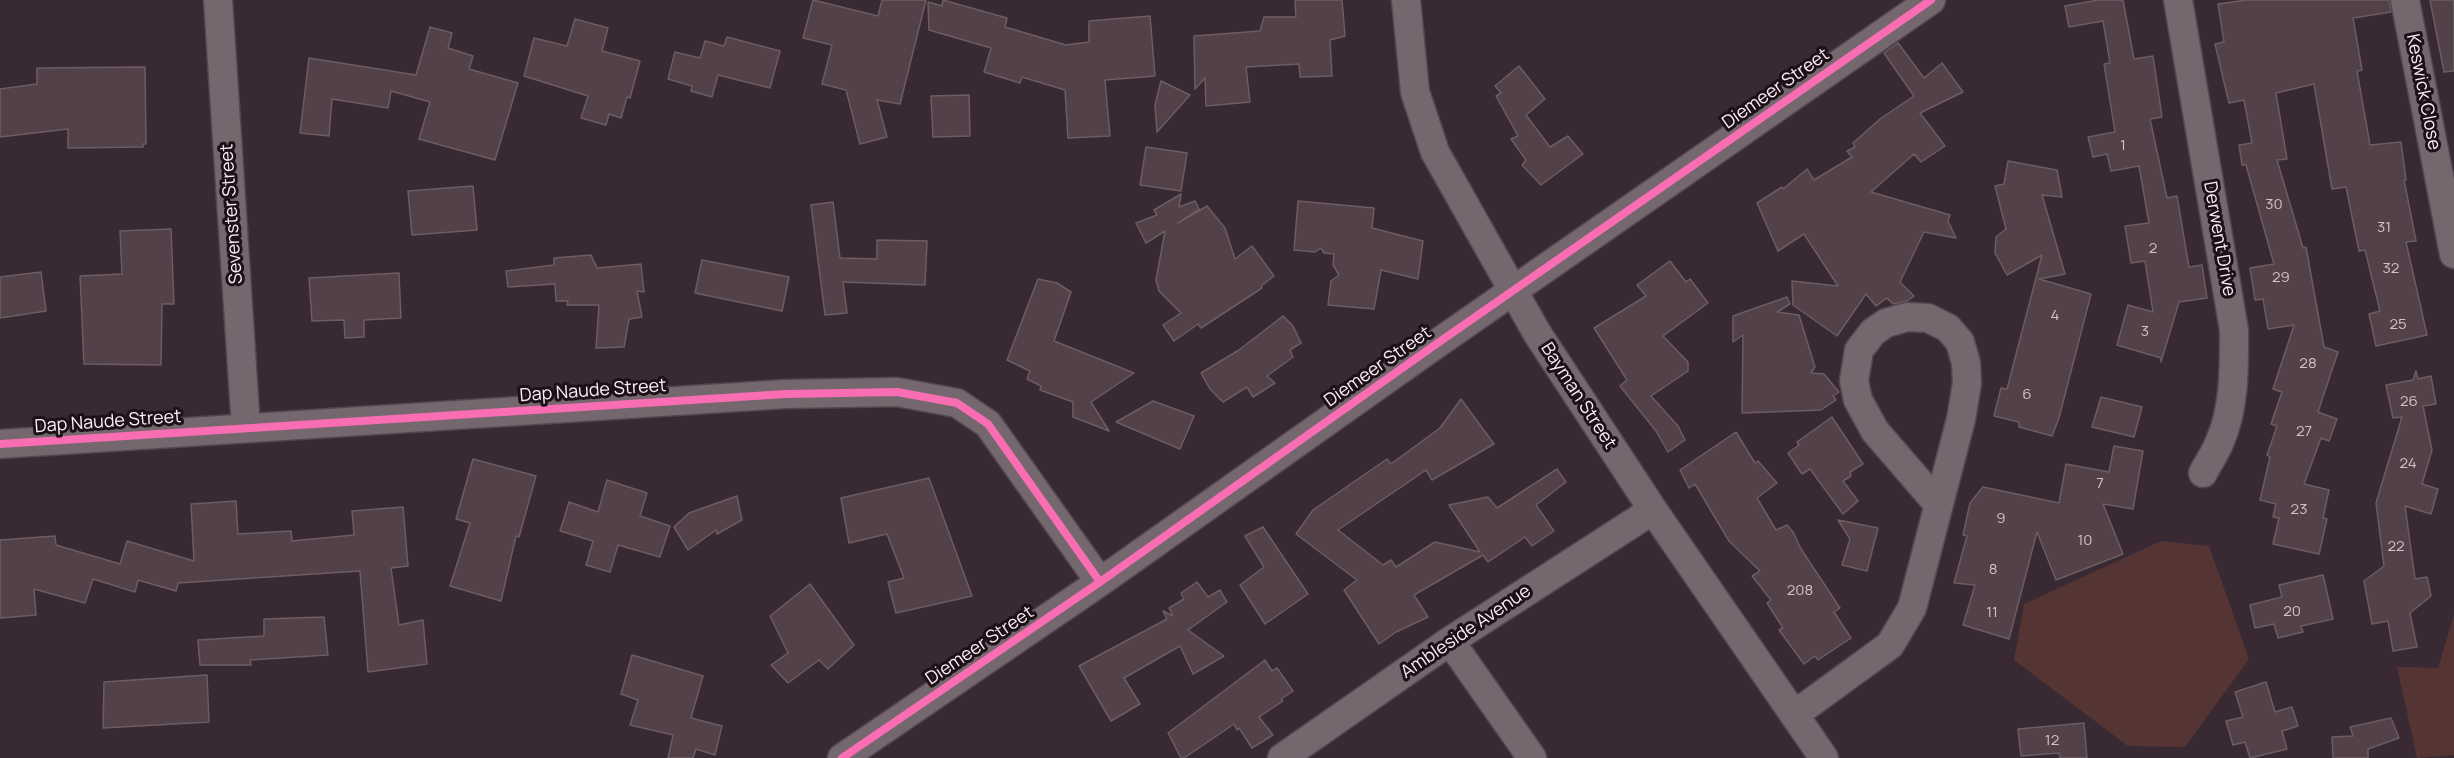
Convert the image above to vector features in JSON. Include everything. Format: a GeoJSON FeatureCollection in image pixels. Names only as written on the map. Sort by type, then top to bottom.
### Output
{"type":"FeatureCollection","features":[{"type":"Feature","properties":{"kind":"street","name":"Sevenster Street"},"geometry":{"type":"LineString","coordinates":[[218,0],[246,428]]}},
{"type":"Feature","properties":{"kind":"street","name":"Bayman Street"},"geometry":{"type":"LineString","coordinates":[[1406,0],[1411,66],[1415,92],[1425,125],[1435,152],[1512,292],[1653,510],[1824,758]]}},
{"type":"Feature","properties":{"kind":"street","name":"Diemeer Street"},"geometry":{"type":"LineString","coordinates":[[842,758],[1101,582],[1931,0]]}},
{"type":"Feature","properties":{"kind":"street","name":"Derwent Drive"},"geometry":{"type":"LineString","coordinates":[[2178,0],[2234,330],[2234,370],[2228,413],[2221,440],[2203,473]]}},
{"type":"Feature","properties":{"kind":"street","name":"Keswick Close"},"geometry":{"type":"LineString","coordinates":[[2406,0],[2454,254]]}},
{"type":"Feature","properties":{"kind":"street"},"geometry":{"type":"LineString","coordinates":[[1794,715],[1890,645],[1912,608],[1961,419],[1967,383],[1966,363],[1960,342],[1948,328],[1928,318],[1907,317],[1886,323],[1873,332],[1859,350],[1854,381],[1858,400],[1875,431],[1938,504]]}},
{"type":"Feature","properties":{"kind":"street","name":"Dap Naude Street"},"geometry":{"type":"LineString","coordinates":[[0,444],[786,394],[897,392],[932,397],[957,404],[988,424],[1101,582]]}},
{"type":"Feature","properties":{"kind":"street","name":"Ambleside Avenue"},"geometry":{"type":"LineString","coordinates":[[1282,758],[1450,641],[1653,510]]}},
{"type":"Feature","properties":{"kind":"street"},"geometry":{"type":"LineString","coordinates":[[1450,641],[1532,758]]}},
{"type":"Feature","properties":{"kind":"shaded area"},"geometry":{"type":"Polygon","coordinates":[[[2161,541],[2209,546],[2249,659],[2185,747],[2128,746],[2014,660],[2024,604],[2161,541]]]}},
{"type":"Feature","properties":{"kind":"shaded area"},"geometry":{"type":"Polygon","coordinates":[[[2454,615],[2454,755],[2417,758],[2397,667],[2438,668],[2454,615]]]}},
{"type":"Feature","properties":{"kind":"building"},"geometry":{"type":"Polygon","coordinates":[[[813,0],[878,16],[882,0],[926,0],[900,104],[877,100],[887,137],[860,144],[846,90],[822,84],[832,45],[803,38],[813,0]]]}},
{"type":"Feature","properties":{"kind":"building"},"geometry":{"type":"Polygon","coordinates":[[[943,0],[1007,18],[1005,27],[1066,45],[1089,42],[1089,21],[1150,16],[1155,76],[1105,80],[1110,136],[1068,138],[1065,90],[1022,77],[1020,83],[984,72],[991,48],[929,30],[928,2],[942,6],[943,0]]]}},
{"type":"Feature","properties":{"kind":"building"},"geometry":{"type":"Polygon","coordinates":[[[1295,0],[1342,0],[1345,36],[1330,40],[1332,76],[1300,77],[1299,64],[1246,67],[1250,102],[1206,106],[1205,78],[1195,89],[1194,36],[1260,31],[1264,17],[1296,17],[1295,0]]]}},
{"type":"Feature","properties":{"kind":"building"},"geometry":{"type":"Polygon","coordinates":[[[2098,0],[2123,0],[2134,59],[2153,56],[2162,117],[2150,119],[2167,198],[2177,196],[2189,267],[2202,265],[2207,298],[2179,302],[2161,362],[2161,358],[2117,345],[2128,305],[2153,312],[2145,261],[2131,263],[2125,226],[2149,223],[2139,166],[2111,171],[2107,154],[2093,157],[2088,137],[2115,132],[2104,64],[2110,63],[2103,21],[2069,27],[2065,6],[2098,0]]]}},
{"type":"Feature","properties":{"kind":"building"},"geometry":{"type":"Polygon","coordinates":[[[2247,0],[2389,0],[2391,12],[2353,18],[2362,70],[2357,71],[2370,145],[2401,142],[2406,180],[2404,180],[2416,241],[2406,242],[2427,335],[2376,346],[2369,314],[2380,311],[2365,250],[2359,251],[2346,187],[2332,189],[2314,84],[2276,93],[2287,159],[2277,160],[2303,248],[2306,247],[2324,347],[2338,352],[2318,412],[2337,419],[2329,441],[2321,438],[2304,484],[2329,490],[2323,518],[2327,519],[2319,554],[2273,544],[2279,518],[2273,517],[2276,504],[2260,500],[2270,457],[2267,455],[2277,426],[2271,424],[2282,392],[2273,389],[2294,325],[2268,329],[2263,299],[2255,300],[2250,268],[2274,264],[2246,165],[2242,165],[2239,145],[2252,143],[2244,100],[2229,103],[2215,44],[2224,42],[2218,4],[2247,0]]]}},
{"type":"Feature","properties":{"kind":"building"},"geometry":{"type":"Polygon","coordinates":[[[2430,0],[2454,0],[2454,71],[2444,72],[2430,0]]]}},
{"type":"Feature","properties":{"kind":"building"},"geometry":{"type":"Polygon","coordinates":[[[575,19],[608,28],[602,51],[640,61],[630,98],[627,97],[621,118],[609,114],[606,125],[581,118],[588,96],[524,76],[534,38],[567,46],[575,19]]]}},
{"type":"Feature","properties":{"kind":"building"},"geometry":{"type":"Polygon","coordinates":[[[430,27],[452,33],[448,48],[473,56],[469,69],[518,83],[495,160],[419,139],[430,102],[391,91],[388,108],[332,99],[329,136],[300,133],[309,58],[416,75],[430,27]]]}},
{"type":"Feature","properties":{"kind":"building"},"geometry":{"type":"Polygon","coordinates":[[[727,37],[780,51],[770,88],[718,75],[712,97],[691,91],[692,86],[668,79],[675,52],[700,58],[705,41],[724,46],[727,37]]]}},
{"type":"Feature","properties":{"kind":"building"},"geometry":{"type":"Polygon","coordinates":[[[1898,43],[1924,78],[1942,63],[1963,92],[1920,113],[1945,146],[1921,162],[1914,154],[1871,192],[1950,215],[1948,221],[1956,238],[1924,232],[1900,282],[1914,296],[1907,301],[1893,304],[1887,298],[1876,306],[1866,294],[1837,336],[1793,305],[1792,281],[1838,286],[1804,234],[1778,251],[1757,203],[1782,187],[1783,189],[1807,169],[1814,180],[1852,157],[1847,151],[1855,147],[1853,143],[1880,119],[1914,96],[1884,53],[1898,43]]]}},
{"type":"Feature","properties":{"kind":"building"},"geometry":{"type":"Polygon","coordinates":[[[1519,66],[1545,99],[1526,115],[1550,147],[1568,136],[1583,154],[1541,185],[1522,165],[1526,160],[1511,139],[1518,136],[1496,96],[1501,93],[1495,86],[1519,66]]]}},
{"type":"Feature","properties":{"kind":"building"},"geometry":{"type":"Polygon","coordinates":[[[145,67],[146,144],[143,144],[143,147],[68,148],[68,129],[0,137],[0,89],[37,84],[37,68],[145,67]]]}},
{"type":"Feature","properties":{"kind":"building"},"geometry":{"type":"Polygon","coordinates":[[[1161,81],[1190,95],[1157,132],[1155,105],[1161,81]]]}},
{"type":"Feature","properties":{"kind":"building"},"geometry":{"type":"Polygon","coordinates":[[[969,95],[970,136],[933,137],[931,96],[969,95]]]}},
{"type":"Feature","properties":{"kind":"building"},"geometry":{"type":"Polygon","coordinates":[[[1146,147],[1187,153],[1181,191],[1140,185],[1146,147]]]}},
{"type":"Feature","properties":{"kind":"building"},"geometry":{"type":"Polygon","coordinates":[[[2008,161],[2057,170],[2062,197],[2042,195],[2065,274],[2039,279],[2091,294],[2059,418],[2052,436],[2019,427],[2019,422],[1994,416],[2001,388],[2007,389],[2042,255],[2007,275],[1995,253],[1996,237],[2006,229],[1995,186],[2004,184],[2008,161]]]}},
{"type":"Feature","properties":{"kind":"building"},"geometry":{"type":"Polygon","coordinates":[[[473,186],[477,230],[412,235],[408,191],[473,186]]]}},
{"type":"Feature","properties":{"kind":"building"},"geometry":{"type":"Polygon","coordinates":[[[1181,194],[1179,207],[1195,201],[1199,209],[1178,223],[1207,206],[1225,228],[1235,259],[1252,246],[1274,276],[1261,286],[1262,288],[1201,328],[1198,324],[1174,341],[1163,325],[1181,313],[1159,291],[1156,280],[1165,231],[1146,243],[1136,223],[1157,215],[1154,210],[1181,194]]]}},
{"type":"Feature","properties":{"kind":"building"},"geometry":{"type":"Polygon","coordinates":[[[1298,201],[1374,208],[1372,228],[1423,241],[1418,279],[1381,270],[1374,309],[1328,305],[1331,281],[1339,275],[1333,265],[1334,254],[1324,253],[1321,248],[1315,252],[1294,250],[1298,201]]]}},
{"type":"Feature","properties":{"kind":"building"},"geometry":{"type":"Polygon","coordinates":[[[833,202],[840,258],[877,259],[877,240],[927,241],[925,285],[843,282],[847,313],[825,315],[811,205],[833,202]]]}},
{"type":"Feature","properties":{"kind":"building"},"geometry":{"type":"Polygon","coordinates":[[[171,229],[174,304],[162,304],[161,365],[84,364],[80,276],[122,274],[120,231],[171,229]]]}},
{"type":"Feature","properties":{"kind":"building"},"geometry":{"type":"Polygon","coordinates":[[[591,255],[597,268],[641,264],[644,292],[637,291],[642,317],[629,319],[624,347],[596,348],[599,305],[567,305],[568,301],[556,301],[555,284],[508,287],[506,271],[554,265],[554,258],[591,255]]]}},
{"type":"Feature","properties":{"kind":"building"},"geometry":{"type":"Polygon","coordinates":[[[702,260],[789,277],[782,311],[695,293],[702,260]]]}},
{"type":"Feature","properties":{"kind":"building"},"geometry":{"type":"Polygon","coordinates":[[[1670,261],[1686,282],[1690,279],[1708,303],[1663,336],[1688,362],[1688,371],[1651,396],[1678,426],[1685,440],[1668,452],[1656,431],[1620,386],[1627,380],[1594,328],[1646,296],[1637,285],[1670,261]]]}},
{"type":"Feature","properties":{"kind":"building"},"geometry":{"type":"Polygon","coordinates":[[[41,272],[46,311],[0,318],[0,277],[41,272]]]}},
{"type":"Feature","properties":{"kind":"building"},"geometry":{"type":"Polygon","coordinates":[[[399,273],[401,318],[364,320],[364,337],[345,338],[344,320],[312,321],[309,278],[399,273]]]}},
{"type":"Feature","properties":{"kind":"building"},"geometry":{"type":"Polygon","coordinates":[[[1038,279],[1057,283],[1071,292],[1054,341],[1134,373],[1091,402],[1109,431],[1073,417],[1073,402],[1040,390],[1041,386],[1027,379],[1030,371],[1007,360],[1038,279]]]}},
{"type":"Feature","properties":{"kind":"building"},"geometry":{"type":"Polygon","coordinates":[[[1787,297],[1790,304],[1777,312],[1799,315],[1815,367],[1811,373],[1824,374],[1839,392],[1833,396],[1836,400],[1821,410],[1742,413],[1743,335],[1733,342],[1733,316],[1787,297]]]}},
{"type":"Feature","properties":{"kind":"building"},"geometry":{"type":"Polygon","coordinates":[[[1283,316],[1293,326],[1301,343],[1290,350],[1293,357],[1267,376],[1275,383],[1253,397],[1247,387],[1223,402],[1210,389],[1201,373],[1239,350],[1283,316]]]}},
{"type":"Feature","properties":{"kind":"building"},"geometry":{"type":"Polygon","coordinates":[[[2416,371],[2418,379],[2431,376],[2436,404],[2423,406],[2432,450],[2422,484],[2438,489],[2431,514],[2405,506],[2415,579],[2427,577],[2431,596],[2410,613],[2417,647],[2393,651],[2388,621],[2372,624],[2364,581],[2384,566],[2376,503],[2402,417],[2393,418],[2386,385],[2413,380],[2416,371]]]}},
{"type":"Feature","properties":{"kind":"building"},"geometry":{"type":"Polygon","coordinates":[[[2101,397],[2142,407],[2134,437],[2092,427],[2101,397]]]}},
{"type":"Feature","properties":{"kind":"building"},"geometry":{"type":"Polygon","coordinates":[[[1461,399],[1494,444],[1432,480],[1426,470],[1338,530],[1383,565],[1391,560],[1396,567],[1435,542],[1480,552],[1449,505],[1488,497],[1497,508],[1557,469],[1566,482],[1536,505],[1554,531],[1532,546],[1525,537],[1488,562],[1483,555],[1414,595],[1428,617],[1396,632],[1379,644],[1344,590],[1357,580],[1296,534],[1313,510],[1387,459],[1391,464],[1440,428],[1461,399]]]}},
{"type":"Feature","properties":{"kind":"building"},"geometry":{"type":"Polygon","coordinates":[[[1153,401],[1194,416],[1180,449],[1116,422],[1153,401]]]}},
{"type":"Feature","properties":{"kind":"building"},"geometry":{"type":"Polygon","coordinates":[[[1832,417],[1863,464],[1850,472],[1851,476],[1843,481],[1858,501],[1843,514],[1810,469],[1802,474],[1788,453],[1799,445],[1797,442],[1832,417]]]}},
{"type":"Feature","properties":{"kind":"building"},"geometry":{"type":"Polygon","coordinates":[[[1736,432],[1755,463],[1758,461],[1777,483],[1757,498],[1776,530],[1787,525],[1793,532],[1801,549],[1840,608],[1834,612],[1851,638],[1818,660],[1815,656],[1804,664],[1779,630],[1783,628],[1767,603],[1771,600],[1752,576],[1760,571],[1729,541],[1695,484],[1689,488],[1680,470],[1736,432]]]}},
{"type":"Feature","properties":{"kind":"building"},"geometry":{"type":"Polygon","coordinates":[[[2114,446],[2143,451],[2133,509],[2103,504],[2123,554],[2056,580],[2037,532],[2009,639],[1963,625],[1975,585],[1954,583],[1967,536],[1963,535],[1970,503],[1983,487],[2059,503],[2066,464],[2109,472],[2114,446]]]}},
{"type":"Feature","properties":{"kind":"building"},"geometry":{"type":"Polygon","coordinates":[[[473,459],[536,476],[519,537],[516,536],[501,601],[450,586],[470,523],[456,519],[473,459]]]}},
{"type":"Feature","properties":{"kind":"building"},"geometry":{"type":"Polygon","coordinates":[[[929,478],[972,596],[896,613],[888,582],[904,578],[887,534],[849,543],[841,498],[929,478]]]}},
{"type":"Feature","properties":{"kind":"building"},"geometry":{"type":"Polygon","coordinates":[[[607,480],[647,493],[640,516],[670,526],[660,557],[618,545],[610,572],[586,565],[593,541],[560,531],[569,502],[598,512],[607,480]]]}},
{"type":"Feature","properties":{"kind":"building"},"geometry":{"type":"Polygon","coordinates":[[[737,496],[742,520],[717,534],[716,530],[688,550],[674,527],[689,513],[737,496]]]}},
{"type":"Feature","properties":{"kind":"building"},"geometry":{"type":"Polygon","coordinates":[[[236,501],[238,534],[291,531],[292,541],[354,535],[352,511],[403,507],[408,566],[391,568],[399,625],[423,620],[427,664],[368,672],[360,571],[178,583],[176,591],[138,580],[135,592],[93,579],[85,603],[34,589],[36,615],[0,618],[0,540],[55,536],[56,545],[120,564],[127,541],[194,561],[191,504],[236,501]]]}},
{"type":"Feature","properties":{"kind":"building"},"geometry":{"type":"Polygon","coordinates":[[[1838,520],[1878,528],[1867,571],[1842,565],[1850,539],[1838,520]]]}},
{"type":"Feature","properties":{"kind":"building"},"geometry":{"type":"Polygon","coordinates":[[[1263,527],[1308,594],[1265,624],[1240,585],[1264,567],[1245,536],[1263,527]]]}},
{"type":"Feature","properties":{"kind":"building"},"geometry":{"type":"Polygon","coordinates":[[[2323,575],[2333,619],[2301,626],[2303,632],[2278,638],[2274,624],[2255,628],[2250,605],[2282,597],[2279,585],[2323,575]]]}},
{"type":"Feature","properties":{"kind":"building"},"geometry":{"type":"Polygon","coordinates":[[[1197,582],[1208,597],[1220,590],[1227,602],[1188,630],[1224,656],[1193,674],[1180,646],[1124,678],[1140,704],[1111,721],[1079,666],[1167,619],[1163,611],[1173,616],[1169,608],[1184,599],[1181,593],[1197,582]]]}},
{"type":"Feature","properties":{"kind":"building"},"geometry":{"type":"Polygon","coordinates":[[[810,584],[854,645],[828,669],[819,660],[788,683],[771,665],[788,653],[770,616],[810,584]]]}},
{"type":"Feature","properties":{"kind":"building"},"geometry":{"type":"Polygon","coordinates":[[[324,617],[328,655],[250,660],[251,665],[200,665],[198,640],[264,636],[264,619],[324,617]]]}},
{"type":"Feature","properties":{"kind":"building"},"geometry":{"type":"Polygon","coordinates":[[[632,655],[703,676],[691,718],[722,726],[715,755],[696,749],[693,758],[668,758],[673,735],[630,725],[638,700],[621,694],[632,655]]]}},
{"type":"Feature","properties":{"kind":"building"},"geometry":{"type":"Polygon","coordinates":[[[1265,660],[1272,671],[1277,668],[1293,691],[1281,699],[1283,701],[1259,717],[1273,735],[1252,748],[1234,724],[1181,758],[1168,733],[1265,660]]]}},
{"type":"Feature","properties":{"kind":"building"},"geometry":{"type":"Polygon","coordinates":[[[207,675],[209,722],[103,728],[104,682],[207,675]]]}},
{"type":"Feature","properties":{"kind":"building"},"geometry":{"type":"Polygon","coordinates":[[[2266,682],[2275,712],[2292,707],[2298,726],[2282,731],[2287,749],[2250,758],[2245,742],[2233,745],[2226,721],[2243,717],[2235,692],[2266,682]]]}},
{"type":"Feature","properties":{"kind":"building"},"geometry":{"type":"Polygon","coordinates":[[[2391,718],[2399,738],[2368,749],[2368,758],[2333,758],[2332,737],[2353,736],[2350,727],[2391,718]]]}},
{"type":"Feature","properties":{"kind":"building"},"geometry":{"type":"Polygon","coordinates":[[[2084,723],[2087,758],[2060,758],[2059,753],[2021,756],[2018,729],[2084,723]]]}},
{"type":"Feature","properties":{"kind":"cycle path"},"geometry":{"type":"LineString","coordinates":[[842,758],[1100,582],[1432,347],[1931,0]]}},
{"type":"Feature","properties":{"kind":"cycle path"},"geometry":{"type":"LineString","coordinates":[[0,444],[786,394],[897,392],[957,403],[988,424],[1100,582]]}}]}
